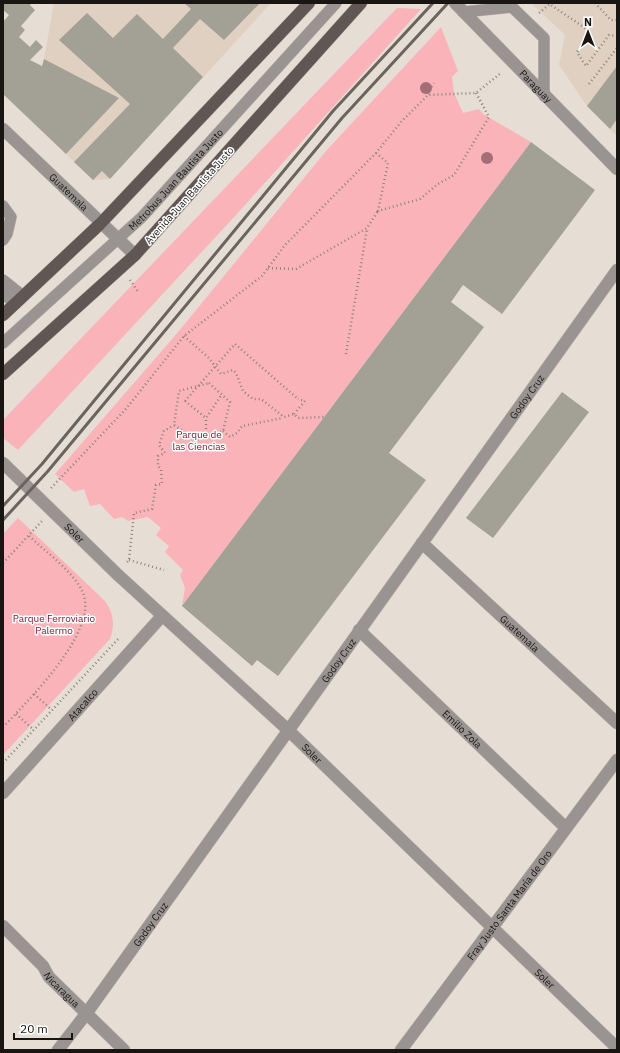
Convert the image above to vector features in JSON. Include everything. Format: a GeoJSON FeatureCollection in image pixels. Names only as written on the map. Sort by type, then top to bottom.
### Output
{"type":"FeatureCollection","features":[{"type":"Feature","properties":{"kind":"main road"},"geometry":{"type":"LineString","coordinates":[[3,315],[100,224],[309,3]]}},
{"type":"Feature","properties":{"kind":"main road","name":"Avenida Juan Bautista Justo"},"geometry":{"type":"LineString","coordinates":[[3,374],[135,255],[361,3]]}},
{"type":"Feature","properties":{"kind":"street","name":"Paraguay"},"geometry":{"type":"LineString","coordinates":[[459,7],[544,96],[617,169]]}},
{"type":"Feature","properties":{"kind":"street","name":"Guatemala"},"geometry":{"type":"LineString","coordinates":[[3,129],[100,224],[135,255]]}},
{"type":"Feature","properties":{"kind":"street","name":"Godoy Cruz"},"geometry":{"type":"LineString","coordinates":[[58,1050],[86,1014],[287,729],[617,270]]}},
{"type":"Feature","properties":{"kind":"street","name":"Soler"},"geometry":{"type":"LineString","coordinates":[[3,463],[162,616],[287,729],[617,1048]]}},
{"type":"Feature","properties":{"kind":"street","name":"Guatemala"},"geometry":{"type":"LineString","coordinates":[[422,543],[617,724]]}},
{"type":"Feature","properties":{"kind":"street","name":"Atacalco"},"geometry":{"type":"LineString","coordinates":[[3,793],[162,616]]}},
{"type":"Feature","properties":{"kind":"street","name":"Emilio Zola"},"geometry":{"type":"LineString","coordinates":[[359,630],[566,828]]}},
{"type":"Feature","properties":{"kind":"street","name":"Fray Justo Santa María de Oro"},"geometry":{"type":"LineString","coordinates":[[401,1050],[617,760]]}},
{"type":"Feature","properties":{"kind":"street","name":"Nicaragua"},"geometry":{"type":"LineString","coordinates":[[3,926],[43,966],[49,977],[124,1050]]}},
{"type":"Feature","properties":{"kind":"lane","name":"Metrobus Juan Bautista Justo"},"geometry":{"type":"LineString","coordinates":[[3,343],[142,217],[336,3]]}},
{"type":"Feature","properties":{"kind":"lane"},"geometry":{"type":"LineString","coordinates":[[459,7],[512,7],[544,38],[544,96]]}},
{"type":"Feature","properties":{"kind":"lane"},"geometry":{"type":"LineString","coordinates":[[3,206],[11,217],[7,234],[3,240]]}},
{"type":"Feature","properties":{"kind":"lane"},"geometry":{"type":"LineString","coordinates":[[3,280],[19,300]]}},
{"type":"Feature","properties":{"kind":"lane"},"geometry":{"type":"LineString","coordinates":[[3,294],[19,300]]}},
{"type":"Feature","properties":{"kind":"path"},"geometry":{"type":"LineString","coordinates":[[548,3],[588,30],[586,40],[577,52],[586,66],[609,35],[617,36]]}},
{"type":"Feature","properties":{"kind":"path"},"geometry":{"type":"LineString","coordinates":[[595,3],[611,20],[617,20]]}},
{"type":"Feature","properties":{"kind":"path"},"geometry":{"type":"LineString","coordinates":[[589,84],[617,48]]}},
{"type":"Feature","properties":{"kind":"path"},"geometry":{"type":"LineString","coordinates":[[428,95],[476,93],[513,64]]}},
{"type":"Feature","properties":{"kind":"path"},"geometry":{"type":"LineString","coordinates":[[60,478],[125,410],[184,336],[262,276],[285,245],[376,153],[401,122],[428,95],[434,83]]}},
{"type":"Feature","properties":{"kind":"path"},"geometry":{"type":"LineString","coordinates":[[378,211],[420,199],[438,184],[454,175],[489,118],[476,93]]}},
{"type":"Feature","properties":{"kind":"path"},"geometry":{"type":"LineString","coordinates":[[346,354],[367,228],[378,211],[388,163],[376,153]]}},
{"type":"Feature","properties":{"kind":"path"},"geometry":{"type":"LineString","coordinates":[[268,268],[296,269],[367,228]]}},
{"type":"Feature","properties":{"kind":"path"},"geometry":{"type":"LineString","coordinates":[[184,336],[209,358],[221,374],[233,370],[236,373],[243,391],[253,399],[261,399],[284,418]]}},
{"type":"Feature","properties":{"kind":"path"},"geometry":{"type":"LineString","coordinates":[[206,418],[185,401],[235,344],[298,399],[305,401],[294,414],[284,418],[242,426],[237,433],[230,437],[223,431]]}},
{"type":"Feature","properties":{"kind":"path"},"geometry":{"type":"LineString","coordinates":[[174,425],[179,391],[209,382],[230,402],[223,431]]}},
{"type":"Feature","properties":{"kind":"path"},"geometry":{"type":"LineString","coordinates":[[206,437],[206,418],[222,394]]}},
{"type":"Feature","properties":{"kind":"path"},"geometry":{"type":"LineString","coordinates":[[294,414],[298,418],[324,418]]}},
{"type":"Feature","properties":{"kind":"path"},"geometry":{"type":"LineString","coordinates":[[174,425],[196,440],[223,431]]}},
{"type":"Feature","properties":{"kind":"path"},"geometry":{"type":"LineString","coordinates":[[164,570],[129,560],[134,513],[152,509],[156,485],[162,484],[161,469],[158,466],[158,456],[165,453],[158,445],[164,431],[174,425]]}},
{"type":"Feature","properties":{"kind":"path"},"geometry":{"type":"LineString","coordinates":[[3,563],[52,511]]}},
{"type":"Feature","properties":{"kind":"path"},"geometry":{"type":"LineString","coordinates":[[3,727],[34,694],[59,664],[74,640],[83,620],[86,605],[83,593],[75,580],[29,536]]}},
{"type":"Feature","properties":{"kind":"path"},"geometry":{"type":"LineString","coordinates":[[3,763],[124,632]]}},
{"type":"Feature","properties":{"kind":"path"},"geometry":{"type":"LineString","coordinates":[[34,694],[52,710]]}},
{"type":"Feature","properties":{"kind":"path"},"geometry":{"type":"LineString","coordinates":[[16,714],[34,730]]}},
{"type":"Feature","properties":{"kind":"shaded area"},"geometry":{"type":"Polygon","coordinates":[[[54,3],[271,3],[110,179],[93,180],[66,154],[119,98],[44,59],[54,3]]]}},
{"type":"Feature","properties":{"kind":"shaded area"},"geometry":{"type":"Polygon","coordinates":[[[531,3],[617,3],[617,136],[587,106],[559,65],[565,35],[531,3]]]}},
{"type":"Feature","properties":{"kind":"green space"},"geometry":{"type":"Polygon","coordinates":[[[397,8],[421,9],[236,215],[18,450],[3,438],[3,420],[397,8]]]}},
{"type":"Feature","properties":{"kind":"green space","name":"Parque de las Ciencias"},"geometry":{"type":"Polygon","coordinates":[[[441,27],[458,71],[452,77],[454,93],[463,113],[479,109],[483,114],[531,142],[182,606],[185,588],[180,575],[183,570],[165,552],[169,546],[156,535],[161,528],[148,517],[128,521],[122,517],[114,519],[100,504],[90,506],[84,489],[74,492],[55,474],[179,331],[326,151],[441,27]]]}},
{"type":"Feature","properties":{"kind":"green space","name":"Parque Ferroviario Palermo"},"geometry":{"type":"Polygon","coordinates":[[[18,518],[105,601],[112,615],[113,629],[110,639],[3,755],[3,534],[18,518]]]}},
{"type":"Feature","properties":{"kind":"building"},"geometry":{"type":"Polygon","coordinates":[[[3,3],[32,3],[30,5],[35,10],[21,26],[25,30],[19,37],[30,47],[36,40],[43,47],[30,60],[42,66],[44,59],[119,98],[66,154],[3,94],[3,22],[9,15],[3,10],[3,3]]]}},
{"type":"Feature","properties":{"kind":"building"},"geometry":{"type":"Polygon","coordinates":[[[184,3],[260,3],[224,40],[200,19],[173,48],[203,77],[110,179],[102,171],[93,180],[74,162],[130,104],[59,40],[87,13],[113,38],[137,14],[163,39],[191,9],[184,3]]]}},
{"type":"Feature","properties":{"kind":"building"},"geometry":{"type":"Polygon","coordinates":[[[617,66],[617,119],[610,129],[587,106],[617,66]]]}},
{"type":"Feature","properties":{"kind":"building"},"geometry":{"type":"Polygon","coordinates":[[[531,142],[595,190],[502,314],[463,285],[451,302],[484,327],[389,453],[426,480],[278,676],[257,660],[252,666],[182,606],[531,142]]]}},
{"type":"Feature","properties":{"kind":"building"},"geometry":{"type":"Polygon","coordinates":[[[562,392],[589,412],[493,538],[466,518],[562,392]]]}},
{"type":"Feature","properties":{"kind":"railway"},"geometry":{"type":"LineString","coordinates":[[3,506],[42,464],[333,111],[433,3]]}},
{"type":"Feature","properties":{"kind":"railway"},"geometry":{"type":"LineString","coordinates":[[3,520],[48,471],[342,118],[448,3]]}}]}
